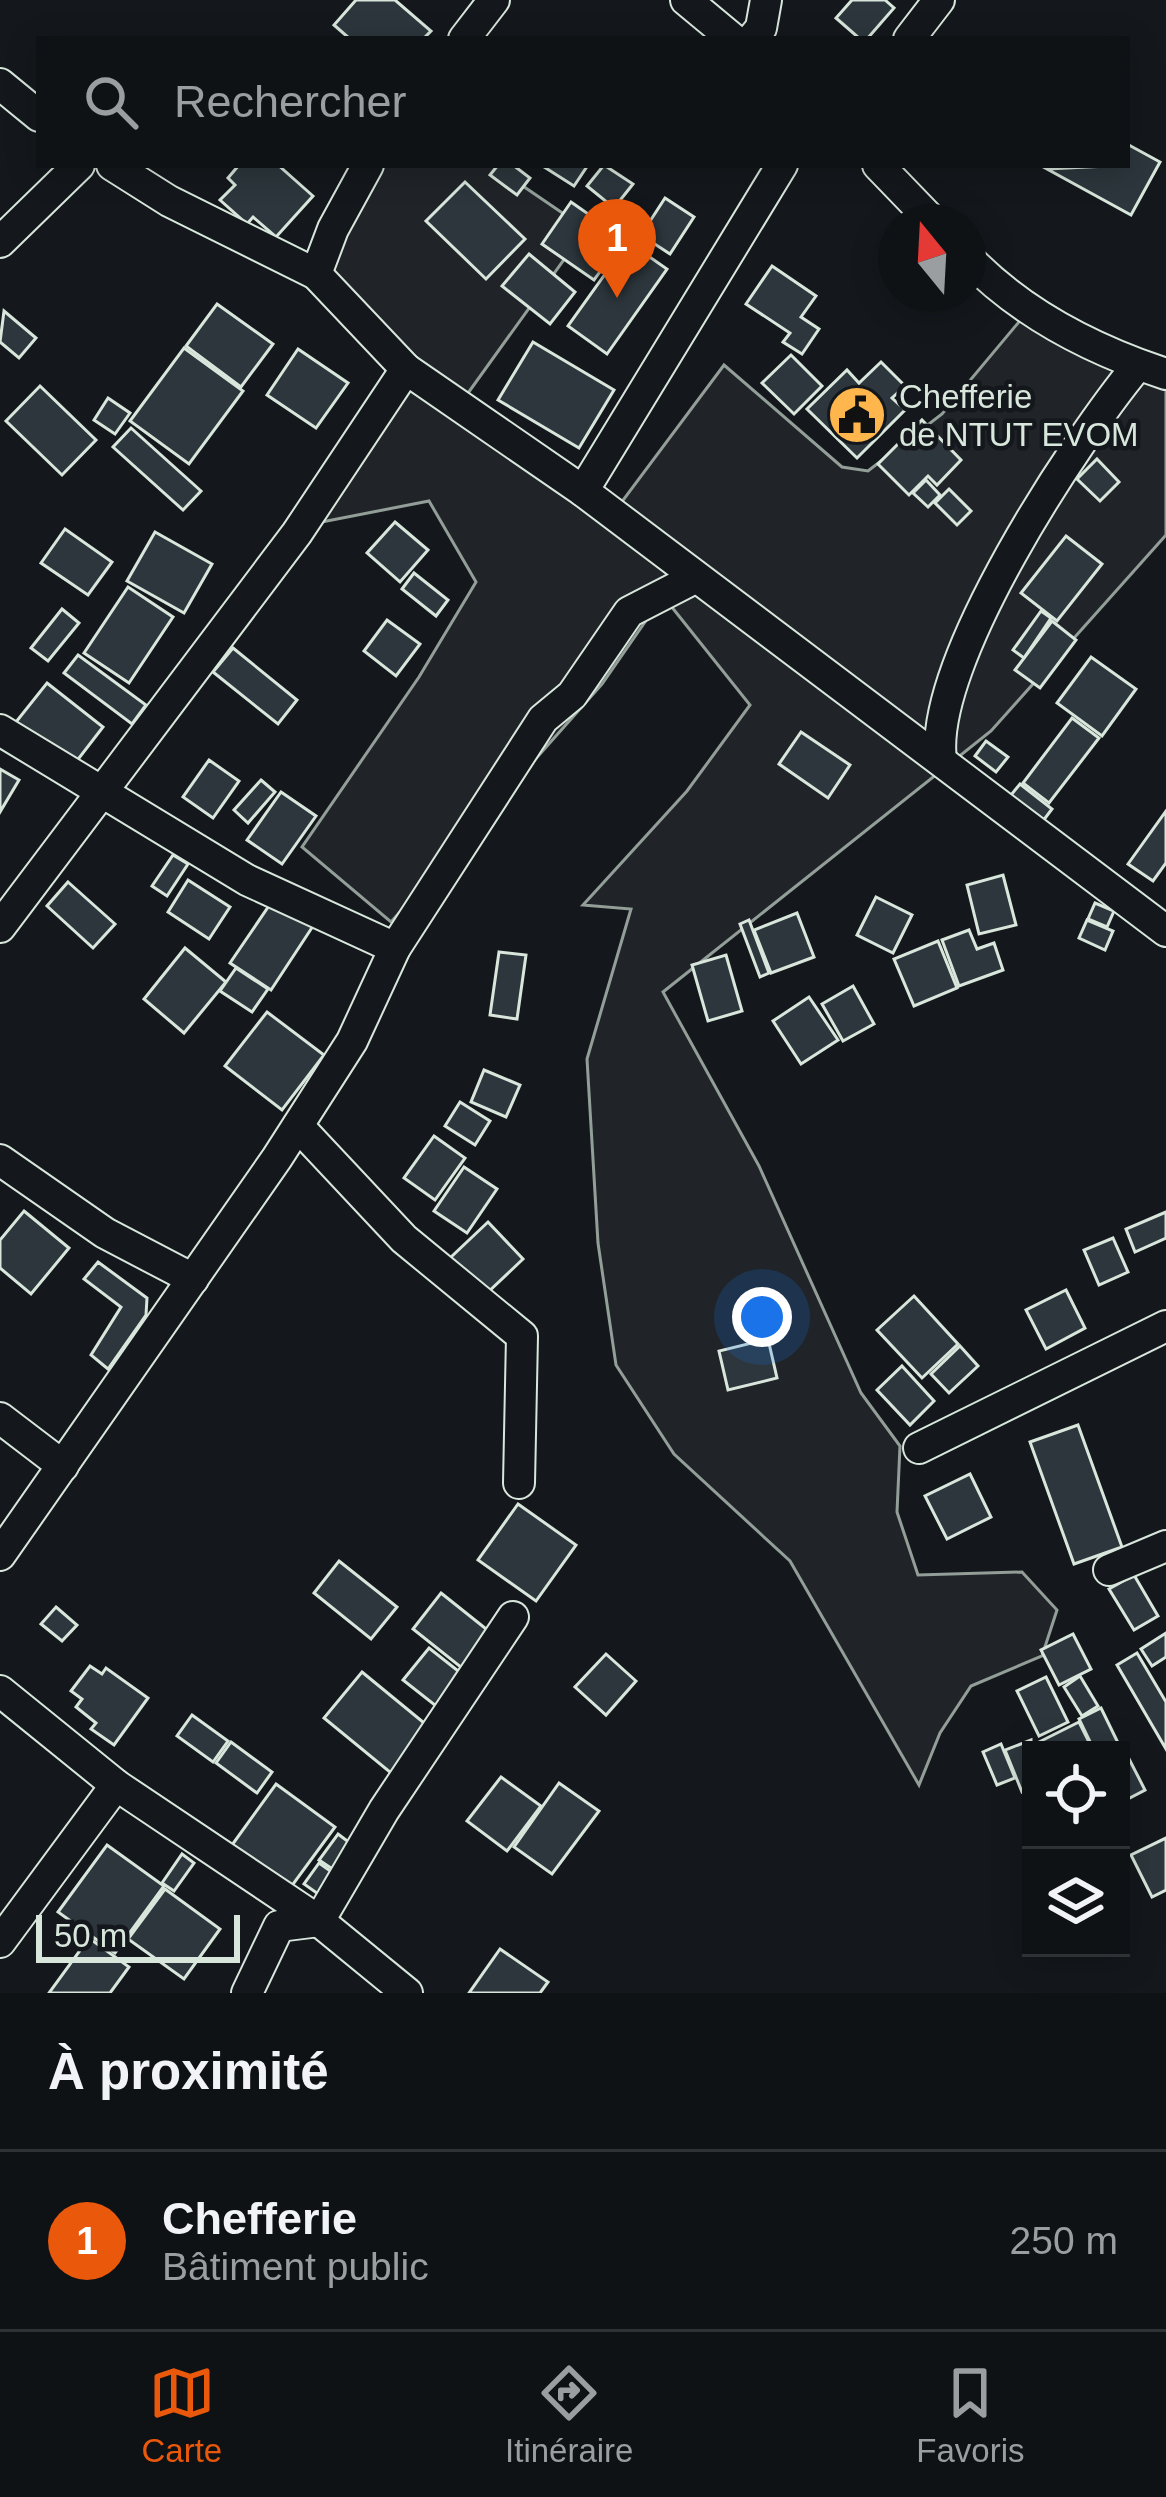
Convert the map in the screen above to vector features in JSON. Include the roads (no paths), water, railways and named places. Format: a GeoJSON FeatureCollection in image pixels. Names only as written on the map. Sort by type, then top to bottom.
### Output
{"type":"FeatureCollection","features":[{"type":"Feature","properties":{"kind":"street"},"geometry":{"type":"LineString","coordinates":[[466,36],[494,0]]}},
{"type":"Feature","properties":{"kind":"street"},"geometry":{"type":"LineString","coordinates":[[686,0],[729,36]]}},
{"type":"Feature","properties":{"kind":"street"},"geometry":{"type":"LineString","coordinates":[[754,36],[761,28],[766,0]]}},
{"type":"Feature","properties":{"kind":"street"},"geometry":{"type":"LineString","coordinates":[[911,36],[939,0]]}},
{"type":"Feature","properties":{"kind":"street"},"geometry":{"type":"LineString","coordinates":[[0,84],[36,114]]}},
{"type":"Feature","properties":{"kind":"street"},"geometry":{"type":"LineString","coordinates":[[0,242],[76,168]]}},
{"type":"Feature","properties":{"kind":"street"},"geometry":{"type":"LineString","coordinates":[[117,168],[169,201],[316,274],[406,369],[583,491],[693,579],[1166,931]]}},
{"type":"Feature","properties":{"kind":"street"},"geometry":{"type":"LineString","coordinates":[[316,274],[367,168]]}},
{"type":"Feature","properties":{"kind":"street"},"geometry":{"type":"LineString","coordinates":[[583,491],[780,168]]}},
{"type":"Feature","properties":{"kind":"street"},"geometry":{"type":"LineString","coordinates":[[881,168],[916,204]]}},
{"type":"Feature","properties":{"kind":"street"},"geometry":{"type":"LineString","coordinates":[[941,760],[941,715],[952,677],[997,586],[1084,435],[1152,369],[1046,320],[986,272]]}},
{"type":"Feature","properties":{"kind":"street"},"geometry":{"type":"LineString","coordinates":[[0,927],[297,532],[406,369]]}},
{"type":"Feature","properties":{"kind":"street"},"geometry":{"type":"LineString","coordinates":[[0,1555],[298,1126],[352,1041],[395,948],[543,719],[572,695],[629,612],[693,579]]}},
{"type":"Feature","properties":{"kind":"street"},"geometry":{"type":"LineString","coordinates":[[0,730],[247,880],[395,948]]}},
{"type":"Feature","properties":{"kind":"street"},"geometry":{"type":"LineString","coordinates":[[298,1126],[404,1239],[522,1336],[519,1483]]}},
{"type":"Feature","properties":{"kind":"street"},"geometry":{"type":"LineString","coordinates":[[0,1160],[105,1233],[193,1280]]}},
{"type":"Feature","properties":{"kind":"street"},"geometry":{"type":"LineString","coordinates":[[919,1448],[1166,1326]]}},
{"type":"Feature","properties":{"kind":"street"},"geometry":{"type":"LineString","coordinates":[[0,1418],[63,1466]]}},
{"type":"Feature","properties":{"kind":"street"},"geometry":{"type":"LineString","coordinates":[[1109,1570],[1166,1546]]}},
{"type":"Feature","properties":{"kind":"street"},"geometry":{"type":"LineString","coordinates":[[319,1921],[384,1810],[513,1617]]}},
{"type":"Feature","properties":{"kind":"street"},"geometry":{"type":"LineString","coordinates":[[0,1691],[116,1785],[319,1921],[407,1993]]}},
{"type":"Feature","properties":{"kind":"street"},"geometry":{"type":"LineString","coordinates":[[0,1942],[116,1785]]}},
{"type":"Feature","properties":{"kind":"street"},"geometry":{"type":"LineString","coordinates":[[247,1993],[279,1926],[319,1921]]}},
{"type":"Feature","properties":{"kind":"place","name":"Chefferie"},"geometry":{"type":"Point","coordinates":[617,298]}},
{"type":"Feature","properties":{"kind":"place","name":"Chefferie de NTUT EVOM"},"geometry":{"type":"Point","coordinates":[857,415]}}]}
